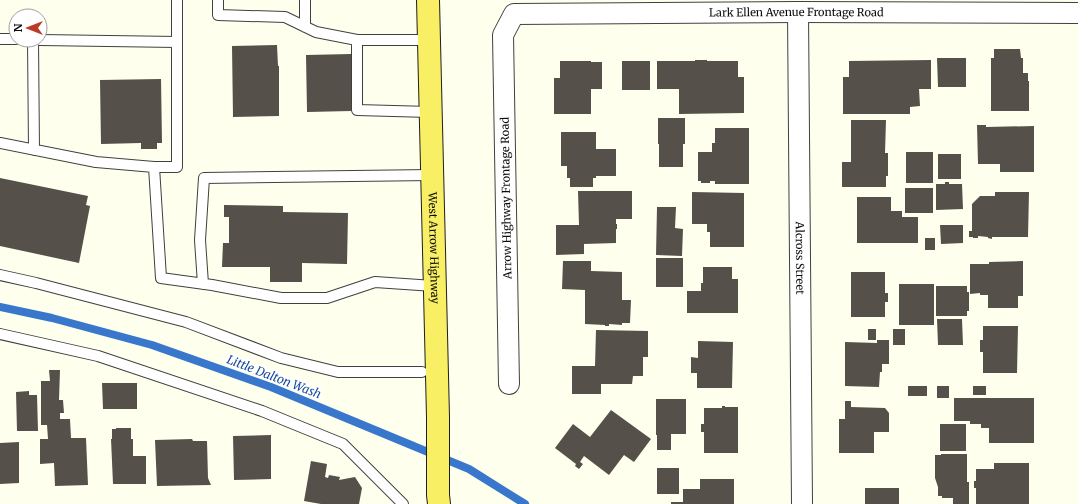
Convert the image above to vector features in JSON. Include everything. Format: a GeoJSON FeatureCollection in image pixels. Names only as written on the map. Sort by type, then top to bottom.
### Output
{"type":"FeatureCollection","features":[{"type":"Feature","properties":{"kind":"main road","name":"West Arrow Highway"},"geometry":{"type":"LineString","coordinates":[[428,0],[438,417],[437,501]]}},
{"type":"Feature","properties":{"kind":"street","name":"Lark Ellen Avenue Frontage Road"},"geometry":{"type":"LineString","coordinates":[[514,14],[798,12],[1078,13]]}},
{"type":"Feature","properties":{"kind":"street","name":"Alcross Street"},"geometry":{"type":"LineString","coordinates":[[798,12],[802,504]]}},
{"type":"Feature","properties":{"kind":"street","name":"Arrow Highway Frontage Road"},"geometry":{"type":"LineString","coordinates":[[509,384],[503,35],[514,14]]}},
{"type":"Feature","properties":{"kind":"lane"},"geometry":{"type":"LineString","coordinates":[[0,143],[96,162],[154,167],[177,167],[176,0]]}},
{"type":"Feature","properties":{"kind":"lane"},"geometry":{"type":"LineString","coordinates":[[218,0],[218,15],[285,17],[316,32],[357,40],[429,40]]}},
{"type":"Feature","properties":{"kind":"lane"},"geometry":{"type":"LineString","coordinates":[[305,0],[305,27]]}},
{"type":"Feature","properties":{"kind":"lane"},"geometry":{"type":"LineString","coordinates":[[48,40],[177,42]]}},
{"type":"Feature","properties":{"kind":"lane"},"geometry":{"type":"LineString","coordinates":[[357,40],[357,110],[430,112]]}},
{"type":"Feature","properties":{"kind":"lane"},"geometry":{"type":"LineString","coordinates":[[33,48],[34,150]]}},
{"type":"Feature","properties":{"kind":"lane"},"geometry":{"type":"LineString","coordinates":[[154,167],[161,278],[281,298],[327,298],[375,282],[434,286]]}},
{"type":"Feature","properties":{"kind":"lane"},"geometry":{"type":"LineString","coordinates":[[203,284],[200,240],[204,178],[432,175]]}},
{"type":"Feature","properties":{"kind":"lane"},"geometry":{"type":"LineString","coordinates":[[0,275],[186,322],[281,358],[338,372],[422,372]]}},
{"type":"Feature","properties":{"kind":"lane"},"geometry":{"type":"LineString","coordinates":[[0,334],[98,356],[262,411],[343,444],[403,504]]}},
{"type":"Feature","properties":{"kind":"building"},"geometry":{"type":"Polygon","coordinates":[[[277,45],[279,66],[279,116],[233,117],[232,46],[277,45]]]}},
{"type":"Feature","properties":{"kind":"building"},"geometry":{"type":"Polygon","coordinates":[[[994,49],[1020,49],[1021,58],[1023,58],[1023,73],[1028,73],[1029,111],[991,111],[991,58],[994,58],[994,49]]]}},
{"type":"Feature","properties":{"kind":"building"},"geometry":{"type":"Polygon","coordinates":[[[351,54],[351,111],[307,112],[306,55],[351,54]]]}},
{"type":"Feature","properties":{"kind":"building"},"geometry":{"type":"Polygon","coordinates":[[[937,58],[966,58],[966,87],[938,87],[937,58]]]}},
{"type":"Feature","properties":{"kind":"building"},"geometry":{"type":"Polygon","coordinates":[[[931,60],[931,89],[919,89],[920,106],[910,107],[910,114],[843,114],[843,77],[849,77],[849,61],[931,60]]]}},
{"type":"Feature","properties":{"kind":"building"},"geometry":{"type":"Polygon","coordinates":[[[560,61],[602,62],[602,89],[591,89],[591,114],[554,114],[554,78],[560,78],[560,61]]]}},
{"type":"Feature","properties":{"kind":"building"},"geometry":{"type":"Polygon","coordinates":[[[622,61],[650,61],[650,90],[622,90],[622,61]]]}},
{"type":"Feature","properties":{"kind":"building"},"geometry":{"type":"Polygon","coordinates":[[[657,61],[738,61],[738,77],[744,77],[744,113],[679,114],[679,89],[657,89],[657,61]]]}},
{"type":"Feature","properties":{"kind":"building"},"geometry":{"type":"Polygon","coordinates":[[[161,79],[162,143],[157,143],[157,149],[141,149],[141,143],[101,144],[100,80],[161,79]]]}},
{"type":"Feature","properties":{"kind":"building"},"geometry":{"type":"Polygon","coordinates":[[[658,118],[685,118],[683,167],[659,167],[658,118]]]}},
{"type":"Feature","properties":{"kind":"building"},"geometry":{"type":"Polygon","coordinates":[[[851,120],[886,120],[885,153],[888,153],[888,176],[886,176],[886,187],[842,187],[842,162],[851,162],[851,120]]]}},
{"type":"Feature","properties":{"kind":"building"},"geometry":{"type":"Polygon","coordinates":[[[977,125],[986,125],[986,127],[1034,126],[1034,172],[1000,172],[1000,164],[978,164],[977,125]]]}},
{"type":"Feature","properties":{"kind":"building"},"geometry":{"type":"Polygon","coordinates":[[[715,128],[749,128],[749,184],[715,184],[715,181],[710,181],[710,183],[701,183],[701,181],[698,181],[698,152],[712,152],[712,143],[715,143],[715,128]]]}},
{"type":"Feature","properties":{"kind":"building"},"geometry":{"type":"Polygon","coordinates":[[[561,132],[596,132],[596,149],[616,149],[616,176],[596,176],[596,178],[593,178],[593,187],[570,187],[570,178],[567,178],[567,166],[561,166],[561,132]]]}},
{"type":"Feature","properties":{"kind":"building"},"geometry":{"type":"Polygon","coordinates":[[[906,152],[933,152],[933,183],[906,183],[906,152]]]}},
{"type":"Feature","properties":{"kind":"building"},"geometry":{"type":"Polygon","coordinates":[[[938,154],[961,154],[961,179],[938,179],[938,154]]]}},
{"type":"Feature","properties":{"kind":"building"},"geometry":{"type":"Polygon","coordinates":[[[0,178],[88,196],[86,205],[90,206],[79,263],[0,246],[0,178]]]}},
{"type":"Feature","properties":{"kind":"building"},"geometry":{"type":"Polygon","coordinates":[[[945,182],[949,182],[949,184],[962,184],[963,209],[936,210],[936,184],[945,184],[945,182]]]}},
{"type":"Feature","properties":{"kind":"building"},"geometry":{"type":"Polygon","coordinates":[[[905,188],[933,188],[933,213],[905,213],[905,188]]]}},
{"type":"Feature","properties":{"kind":"building"},"geometry":{"type":"Polygon","coordinates":[[[578,191],[632,191],[632,219],[616,219],[616,243],[584,244],[584,254],[556,255],[556,225],[579,225],[578,191]]]}},
{"type":"Feature","properties":{"kind":"building"},"geometry":{"type":"Polygon","coordinates":[[[692,192],[744,193],[744,247],[710,247],[710,232],[707,232],[707,224],[692,224],[692,192]]]}},
{"type":"Feature","properties":{"kind":"building"},"geometry":{"type":"Polygon","coordinates":[[[995,192],[1029,192],[1028,237],[992,237],[992,239],[978,236],[978,238],[969,237],[969,231],[972,231],[972,204],[980,196],[995,196],[995,192]]]}},
{"type":"Feature","properties":{"kind":"building"},"geometry":{"type":"Polygon","coordinates":[[[857,197],[891,197],[891,211],[902,211],[902,217],[918,217],[918,243],[857,243],[857,197]]]}},
{"type":"Feature","properties":{"kind":"building"},"geometry":{"type":"Polygon","coordinates":[[[224,205],[283,206],[283,212],[348,213],[347,264],[302,263],[302,282],[270,282],[270,267],[222,267],[223,243],[229,243],[229,217],[224,217],[224,205]]]}},
{"type":"Feature","properties":{"kind":"building"},"geometry":{"type":"Polygon","coordinates":[[[657,207],[676,207],[675,228],[683,229],[682,256],[656,255],[657,207]]]}},
{"type":"Feature","properties":{"kind":"building"},"geometry":{"type":"Polygon","coordinates":[[[940,225],[963,225],[963,243],[941,244],[940,225]]]}},
{"type":"Feature","properties":{"kind":"building"},"geometry":{"type":"Polygon","coordinates":[[[925,238],[935,238],[935,250],[925,250],[925,238]]]}},
{"type":"Feature","properties":{"kind":"building"},"geometry":{"type":"Polygon","coordinates":[[[656,258],[683,258],[683,287],[656,287],[656,258]]]}},
{"type":"Feature","properties":{"kind":"building"},"geometry":{"type":"Polygon","coordinates":[[[563,261],[591,261],[591,271],[622,272],[622,300],[631,300],[630,323],[622,323],[622,325],[609,324],[609,326],[585,324],[585,290],[562,289],[563,261]]]}},
{"type":"Feature","properties":{"kind":"building"},"geometry":{"type":"Polygon","coordinates":[[[1023,261],[1023,296],[1018,296],[1018,308],[988,308],[988,295],[980,295],[980,293],[970,294],[970,264],[1023,261]]]}},
{"type":"Feature","properties":{"kind":"building"},"geometry":{"type":"Polygon","coordinates":[[[703,267],[732,267],[732,279],[738,279],[738,313],[687,313],[687,291],[701,291],[701,283],[703,283],[703,267]]]}},
{"type":"Feature","properties":{"kind":"building"},"geometry":{"type":"Polygon","coordinates":[[[851,272],[885,272],[885,293],[888,293],[888,302],[885,302],[885,317],[851,317],[851,272]]]}},
{"type":"Feature","properties":{"kind":"building"},"geometry":{"type":"Polygon","coordinates":[[[899,284],[934,284],[934,325],[899,325],[899,284]]]}},
{"type":"Feature","properties":{"kind":"building"},"geometry":{"type":"Polygon","coordinates":[[[936,286],[967,286],[967,292],[969,292],[969,311],[967,311],[967,316],[936,316],[936,286]]]}},
{"type":"Feature","properties":{"kind":"building"},"geometry":{"type":"Polygon","coordinates":[[[937,319],[962,319],[963,345],[938,345],[937,319]]]}},
{"type":"Feature","properties":{"kind":"building"},"geometry":{"type":"Polygon","coordinates":[[[983,326],[1018,326],[1017,373],[983,373],[983,352],[980,352],[980,340],[983,340],[983,326]]]}},
{"type":"Feature","properties":{"kind":"building"},"geometry":{"type":"Polygon","coordinates":[[[868,329],[876,329],[876,340],[868,340],[868,329]]]}},
{"type":"Feature","properties":{"kind":"building"},"geometry":{"type":"Polygon","coordinates":[[[893,329],[905,329],[905,345],[893,345],[893,329]]]}},
{"type":"Feature","properties":{"kind":"building"},"geometry":{"type":"Polygon","coordinates":[[[596,330],[648,331],[648,357],[643,357],[643,376],[633,376],[632,384],[601,384],[601,394],[572,394],[572,366],[595,366],[596,330]]]}},
{"type":"Feature","properties":{"kind":"building"},"geometry":{"type":"Polygon","coordinates":[[[877,340],[889,340],[889,364],[882,364],[879,387],[845,386],[845,342],[877,343],[877,340]]]}},
{"type":"Feature","properties":{"kind":"building"},"geometry":{"type":"Polygon","coordinates":[[[698,341],[733,342],[732,388],[697,388],[697,373],[691,373],[691,357],[698,358],[698,341]]]}},
{"type":"Feature","properties":{"kind":"building"},"geometry":{"type":"Polygon","coordinates":[[[49,370],[60,370],[59,400],[63,400],[64,413],[60,413],[60,419],[70,419],[71,438],[86,438],[88,485],[55,486],[54,463],[40,464],[40,439],[48,439],[47,425],[41,425],[41,381],[50,381],[49,370]]]}},
{"type":"Feature","properties":{"kind":"building"},"geometry":{"type":"Polygon","coordinates":[[[102,383],[137,383],[137,409],[103,409],[102,383]]]}},
{"type":"Feature","properties":{"kind":"building"},"geometry":{"type":"Polygon","coordinates":[[[908,386],[927,386],[927,396],[908,396],[908,386]]]}},
{"type":"Feature","properties":{"kind":"building"},"geometry":{"type":"Polygon","coordinates":[[[937,386],[949,386],[949,398],[937,398],[937,386]]]}},
{"type":"Feature","properties":{"kind":"building"},"geometry":{"type":"Polygon","coordinates":[[[973,386],[986,386],[986,395],[973,395],[973,386]]]}},
{"type":"Feature","properties":{"kind":"building"},"geometry":{"type":"Polygon","coordinates":[[[29,391],[29,395],[37,395],[38,431],[17,431],[16,392],[29,391]]]}},
{"type":"Feature","properties":{"kind":"building"},"geometry":{"type":"Polygon","coordinates":[[[954,398],[1034,398],[1034,443],[989,443],[989,428],[981,428],[981,424],[970,424],[970,421],[954,421],[954,398]]]}},
{"type":"Feature","properties":{"kind":"building"},"geometry":{"type":"Polygon","coordinates":[[[656,399],[686,399],[686,434],[671,434],[671,450],[657,450],[656,399]]]}},
{"type":"Feature","properties":{"kind":"building"},"geometry":{"type":"Polygon","coordinates":[[[845,401],[851,401],[851,407],[885,408],[889,413],[889,432],[874,432],[874,453],[839,453],[839,419],[845,419],[845,401]]]}},
{"type":"Feature","properties":{"kind":"building"},"geometry":{"type":"Polygon","coordinates":[[[722,406],[738,407],[738,453],[704,453],[704,432],[701,432],[701,424],[704,424],[704,408],[722,408],[722,406]]]}},
{"type":"Feature","properties":{"kind":"building"},"geometry":{"type":"Polygon","coordinates":[[[611,410],[651,439],[634,462],[624,455],[609,475],[584,456],[580,462],[583,464],[579,469],[575,466],[576,464],[555,448],[573,424],[590,437],[611,410]]]}},
{"type":"Feature","properties":{"kind":"building"},"geometry":{"type":"Polygon","coordinates":[[[940,424],[966,424],[966,451],[940,451],[940,424]]]}},
{"type":"Feature","properties":{"kind":"building"},"geometry":{"type":"Polygon","coordinates":[[[131,428],[131,439],[133,439],[133,456],[146,456],[146,484],[113,484],[111,439],[112,429],[131,428]]]}},
{"type":"Feature","properties":{"kind":"building"},"geometry":{"type":"Polygon","coordinates":[[[271,435],[271,479],[234,480],[233,436],[271,435]]]}},
{"type":"Feature","properties":{"kind":"building"},"geometry":{"type":"Polygon","coordinates":[[[192,439],[193,441],[207,441],[208,478],[211,485],[157,486],[155,440],[192,439]]]}},
{"type":"Feature","properties":{"kind":"building"},"geometry":{"type":"Polygon","coordinates":[[[19,442],[19,483],[0,484],[0,443],[19,442]]]}},
{"type":"Feature","properties":{"kind":"building"},"geometry":{"type":"Polygon","coordinates":[[[967,454],[969,504],[953,504],[953,498],[942,498],[942,496],[938,496],[938,487],[935,478],[935,455],[967,454]]]}},
{"type":"Feature","properties":{"kind":"building"},"geometry":{"type":"Polygon","coordinates":[[[311,461],[327,464],[325,477],[328,478],[329,475],[340,477],[339,480],[355,477],[362,488],[359,504],[321,504],[304,501],[311,461]]]}},
{"type":"Feature","properties":{"kind":"building"},"geometry":{"type":"Polygon","coordinates":[[[994,463],[1029,463],[1029,504],[976,504],[976,488],[974,488],[974,481],[976,481],[976,469],[994,469],[994,463]]]}},
{"type":"Feature","properties":{"kind":"building"},"geometry":{"type":"Polygon","coordinates":[[[657,468],[679,468],[679,494],[657,494],[657,468]]]}},
{"type":"Feature","properties":{"kind":"building"},"geometry":{"type":"Polygon","coordinates":[[[700,479],[734,479],[734,504],[671,504],[671,502],[683,502],[683,489],[700,489],[700,479]]]}},
{"type":"Feature","properties":{"kind":"building"},"geometry":{"type":"Polygon","coordinates":[[[865,488],[899,488],[899,504],[865,504],[865,488]]]}},
{"type":"Feature","properties":{"kind":"waterway","name":"Little Dalton Wash"},"geometry":{"type":"LineString","coordinates":[[0,307],[52,318],[152,345],[271,387],[469,469],[525,504]]}}]}
